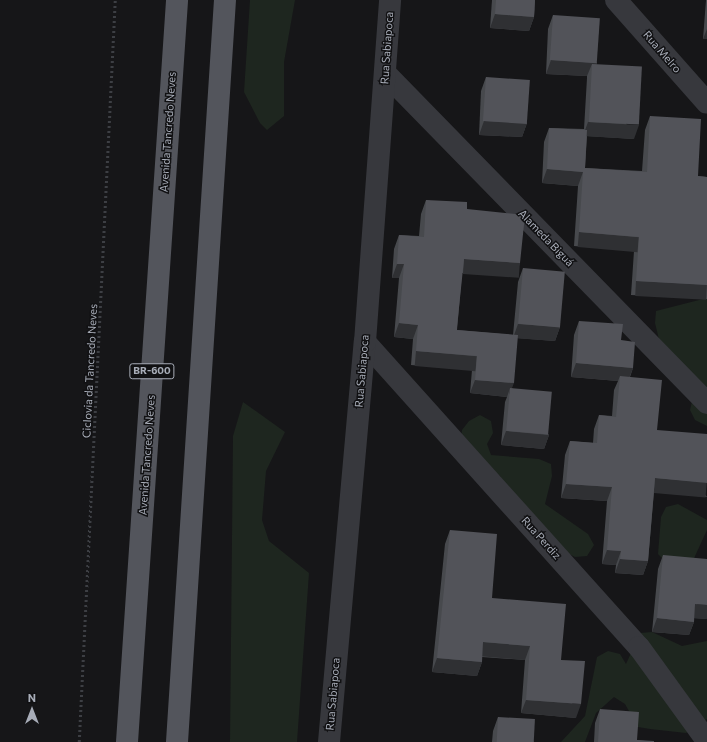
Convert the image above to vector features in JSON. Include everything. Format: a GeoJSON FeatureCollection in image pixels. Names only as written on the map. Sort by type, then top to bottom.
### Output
{"type":"FeatureCollection","features":[{"type":"Feature","properties":{"kind":"main road","name":"Avenida Tancredo Neves"},"geometry":{"type":"LineString","coordinates":[[127,742],[177,0]]}},
{"type":"Feature","properties":{"kind":"main road"},"geometry":{"type":"LineString","coordinates":[[177,742],[225,0]]}},
{"type":"Feature","properties":{"kind":"street","name":"Rua Sabiapoca"},"geometry":{"type":"LineString","coordinates":[[329,742],[365,342],[390,0]]}},
{"type":"Feature","properties":{"kind":"street","name":"Rua Melro"},"geometry":{"type":"LineString","coordinates":[[616,0],[707,103]]}},
{"type":"Feature","properties":{"kind":"street","name":"Alameda Biguá"},"geometry":{"type":"LineString","coordinates":[[384,73],[707,403]]}},
{"type":"Feature","properties":{"kind":"street","name":"Rua Perdiz"},"geometry":{"type":"LineString","coordinates":[[365,342],[639,647],[707,741]]}},
{"type":"Feature","properties":{"kind":"path","name":"Ciclovia da Tancredo Neves"},"geometry":{"type":"LineString","coordinates":[[79,742],[115,0]]}},
{"type":"Feature","properties":{"kind":"shaded area"},"geometry":{"type":"Polygon","coordinates":[[[250,0],[295,0],[284,62],[284,116],[267,130],[260,123],[244,92],[250,0]]]}},
{"type":"Feature","properties":{"kind":"shaded area"},"geometry":{"type":"Polygon","coordinates":[[[707,290],[707,426],[695,420],[690,410],[693,397],[664,360],[655,323],[656,311],[703,299],[707,290]]]}},
{"type":"Feature","properties":{"kind":"shaded area"},"geometry":{"type":"Polygon","coordinates":[[[243,402],[285,432],[266,471],[262,520],[269,541],[309,573],[297,742],[230,742],[233,436],[243,402]]]}},
{"type":"Feature","properties":{"kind":"shaded area"},"geometry":{"type":"Polygon","coordinates":[[[480,415],[491,421],[493,433],[487,444],[491,455],[539,459],[551,464],[552,476],[545,504],[588,534],[594,545],[587,556],[575,557],[564,551],[512,496],[500,476],[460,445],[462,430],[469,421],[480,415]]]}},
{"type":"Feature","properties":{"kind":"shaded area"},"geometry":{"type":"Polygon","coordinates":[[[678,504],[707,520],[707,530],[690,567],[666,562],[658,554],[661,517],[666,507],[678,504]]]}},
{"type":"Feature","properties":{"kind":"shaded area"},"geometry":{"type":"Polygon","coordinates":[[[652,632],[682,646],[707,641],[707,719],[686,733],[638,727],[625,704],[614,697],[596,713],[585,742],[561,742],[585,716],[597,657],[608,651],[620,654],[626,664],[640,633],[652,632]]]}},
{"type":"Feature","properties":{"kind":"building"},"geometry":{"type":"Polygon","coordinates":[[[496,0],[535,0],[534,17],[495,14],[496,0]]]}},
{"type":"Feature","properties":{"kind":"building"},"geometry":{"type":"Polygon","coordinates":[[[553,15],[600,18],[597,63],[550,60],[553,15]]]}},
{"type":"Feature","properties":{"kind":"building"},"geometry":{"type":"Polygon","coordinates":[[[592,64],[642,67],[639,125],[589,122],[592,64]]]}},
{"type":"Feature","properties":{"kind":"building"},"geometry":{"type":"Polygon","coordinates":[[[486,77],[530,80],[527,124],[483,121],[486,77]]]}},
{"type":"Feature","properties":{"kind":"building"},"geometry":{"type":"Polygon","coordinates":[[[650,116],[701,119],[698,176],[707,177],[707,285],[636,281],[639,237],[579,232],[583,172],[547,169],[549,128],[587,130],[585,168],[647,172],[650,116]]]}},
{"type":"Feature","properties":{"kind":"building"},"geometry":{"type":"Polygon","coordinates":[[[426,200],[467,202],[467,209],[525,215],[520,263],[464,259],[457,327],[457,330],[518,335],[514,383],[475,380],[477,356],[416,351],[418,325],[399,323],[404,264],[397,264],[399,235],[424,237],[426,200]]]}},
{"type":"Feature","properties":{"kind":"building"},"geometry":{"type":"Polygon","coordinates":[[[523,268],[565,272],[560,327],[518,324],[523,268]]]}},
{"type":"Feature","properties":{"kind":"building"},"geometry":{"type":"Polygon","coordinates":[[[579,321],[623,324],[621,340],[635,342],[633,368],[576,363],[579,321]]]}},
{"type":"Feature","properties":{"kind":"building"},"geometry":{"type":"Polygon","coordinates":[[[620,376],[662,380],[657,430],[707,434],[707,483],[655,478],[648,561],[620,559],[621,551],[607,550],[612,487],[566,484],[570,441],[597,443],[599,415],[616,417],[620,376]]]}},
{"type":"Feature","properties":{"kind":"building"},"geometry":{"type":"Polygon","coordinates":[[[510,388],[552,392],[548,434],[506,431],[510,388]]]}},
{"type":"Feature","properties":{"kind":"building"},"geometry":{"type":"Polygon","coordinates":[[[450,530],[497,534],[492,598],[566,604],[561,660],[585,661],[581,704],[526,700],[530,646],[483,642],[482,662],[437,658],[450,530]]]}},
{"type":"Feature","properties":{"kind":"building"},"geometry":{"type":"Polygon","coordinates":[[[663,555],[707,559],[707,605],[695,604],[694,622],[657,618],[663,555]]]}},
{"type":"Feature","properties":{"kind":"building"},"geometry":{"type":"Polygon","coordinates":[[[600,709],[639,712],[637,740],[654,742],[598,742],[600,709]]]}},
{"type":"Feature","properties":{"kind":"building"},"geometry":{"type":"Polygon","coordinates":[[[498,717],[535,719],[534,742],[497,742],[498,717]]]}}]}
